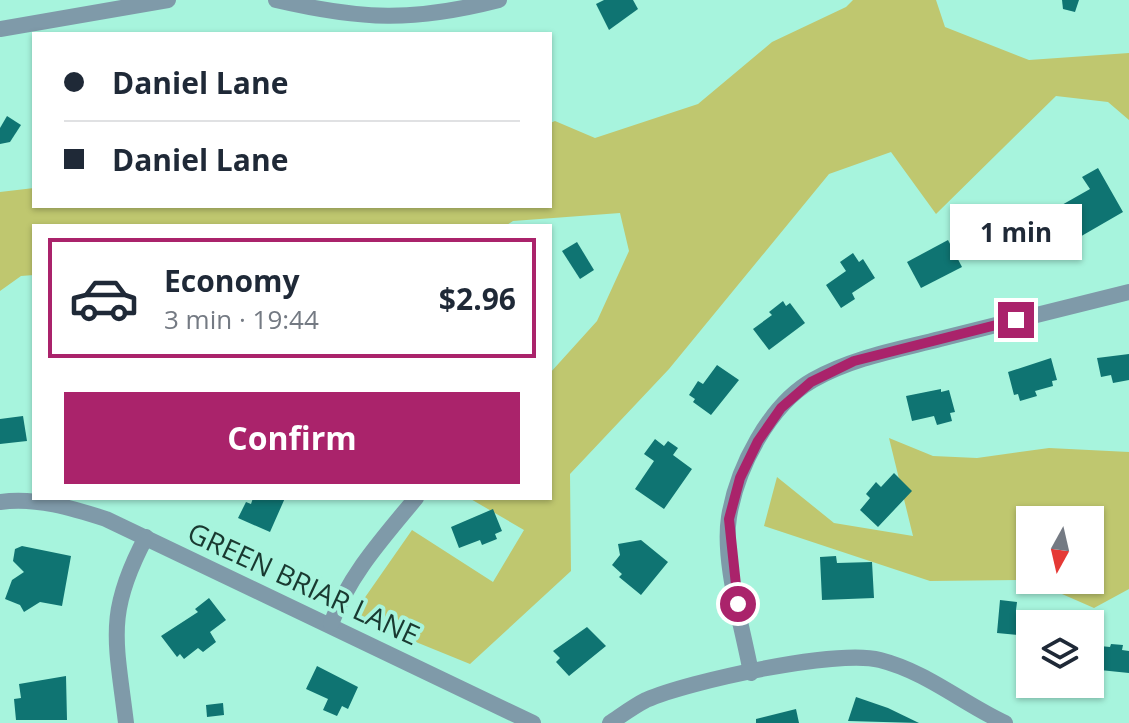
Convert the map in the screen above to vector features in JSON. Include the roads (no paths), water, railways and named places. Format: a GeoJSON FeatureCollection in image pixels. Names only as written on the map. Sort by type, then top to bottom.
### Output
{"type":"FeatureCollection","features":[{"type":"Feature","properties":{"kind":"street"},"geometry":{"type":"LineString","coordinates":[[0,29],[168,0]]}},
{"type":"Feature","properties":{"kind":"street"},"geometry":{"type":"LineString","coordinates":[[276,0],[332,13],[379,18],[422,17],[499,0]]}},
{"type":"Feature","properties":{"kind":"street"},"geometry":{"type":"LineString","coordinates":[[751,673],[731,557],[729,519],[740,478],[758,441],[781,408],[811,382],[854,361],[1129,292]]}},
{"type":"Feature","properties":{"kind":"street","name":"GREEN BRIAR LANE"},"geometry":{"type":"LineString","coordinates":[[0,502],[16,500],[70,507],[146,537],[533,723]]}},
{"type":"Feature","properties":{"kind":"street"},"geometry":{"type":"LineString","coordinates":[[331,624],[340,599],[358,568],[414,500]]}},
{"type":"Feature","properties":{"kind":"street"},"geometry":{"type":"LineString","coordinates":[[126,723],[115,615],[124,578],[146,537]]}},
{"type":"Feature","properties":{"kind":"street"},"geometry":{"type":"LineString","coordinates":[[610,723],[645,700],[678,688],[840,657],[877,659],[922,675],[1005,723]]}}]}
